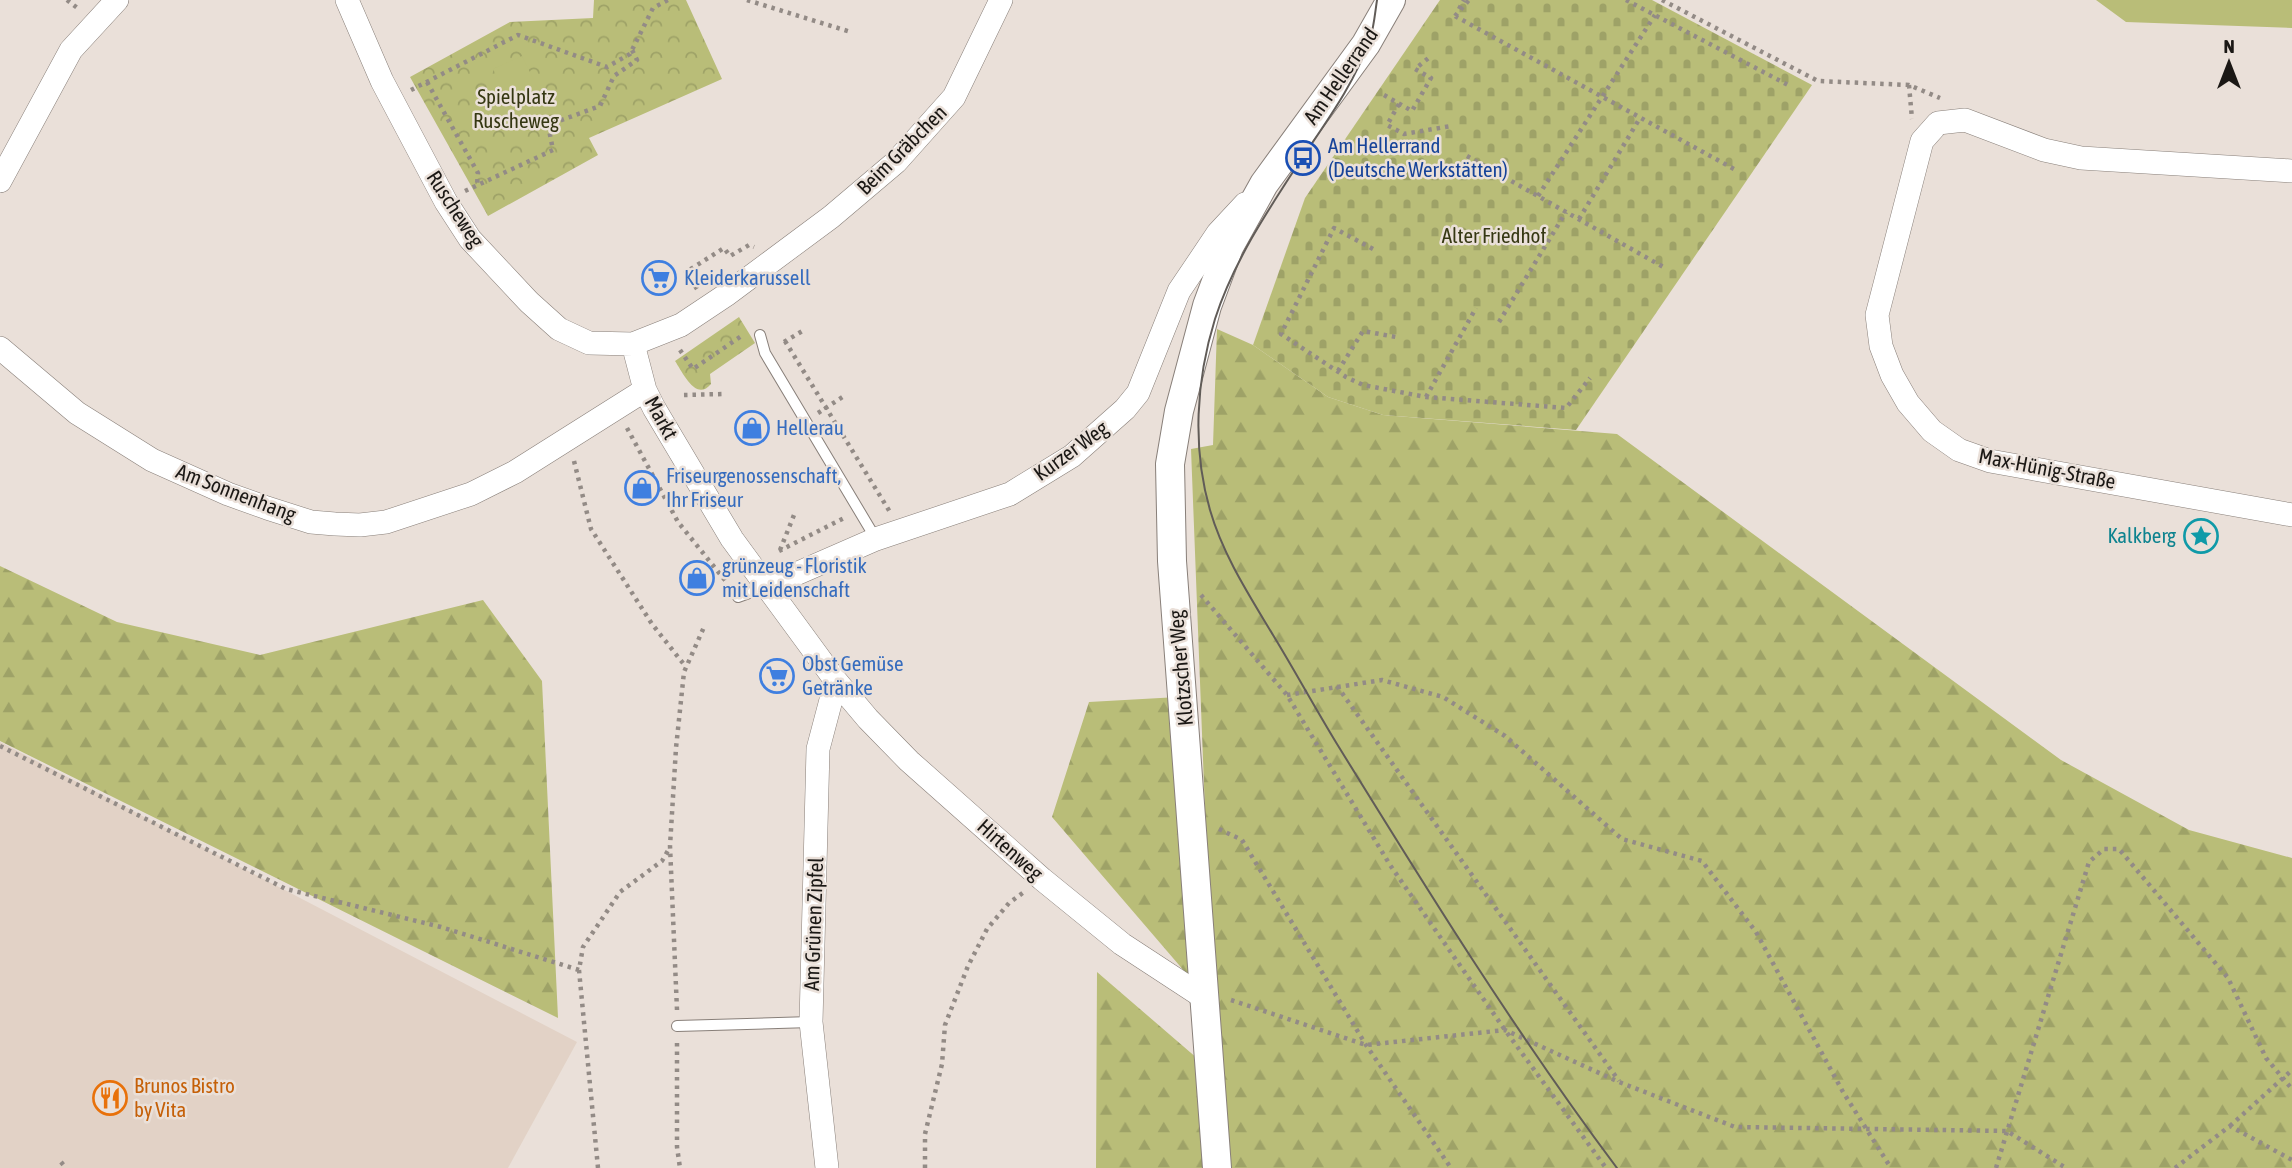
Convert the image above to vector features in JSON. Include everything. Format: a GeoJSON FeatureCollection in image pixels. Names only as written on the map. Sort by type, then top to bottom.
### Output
{"type":"FeatureCollection","features":[{"type":"Feature","properties":{"kind":"street"},"geometry":{"type":"LineString","coordinates":[[0,181],[71,50],[117,0]]}},
{"type":"Feature","properties":{"kind":"street","name":"Ruscheweg"},"geometry":{"type":"LineString","coordinates":[[346,0],[382,81],[446,202],[470,239],[529,302],[559,329],[589,343],[633,345]]}},
{"type":"Feature","properties":{"kind":"street","name":"Beim Gräbchen"},"geometry":{"type":"LineString","coordinates":[[633,345],[681,325],[726,295],[831,217],[896,162],[954,97],[1001,0]]}},
{"type":"Feature","properties":{"kind":"street","name":"Am Hellerrand"},"geometry":{"type":"LineString","coordinates":[[1264,184],[1366,44],[1391,0]]}},
{"type":"Feature","properties":{"kind":"street","name":"Max-Hünig-Straße"},"geometry":{"type":"LineString","coordinates":[[2292,171],[2081,158],[2044,150],[1965,120],[1938,123],[1922,141],[1877,315],[1881,346],[1892,375],[1908,403],[1931,431],[1959,450],[1990,461],[2292,515]]}},
{"type":"Feature","properties":{"kind":"street","name":"Kurzer Weg"},"geometry":{"type":"LineString","coordinates":[[766,587],[876,539],[1010,494],[1072,456],[1125,409],[1138,393],[1179,291],[1218,233],[1264,184]]}},
{"type":"Feature","properties":{"kind":"street","name":"Klotzscher Weg"},"geometry":{"type":"LineString","coordinates":[[1217,1168],[1172,561],[1170,464],[1178,411],[1207,306],[1229,247],[1264,184]]}},
{"type":"Feature","properties":{"kind":"street","name":"Markt"},"geometry":{"type":"LineString","coordinates":[[633,345],[645,390],[732,539],[836,681]]}},
{"type":"Feature","properties":{"kind":"street","name":"Am Sonnenhang"},"geometry":{"type":"LineString","coordinates":[[0,348],[77,413],[152,460],[228,494],[267,508],[311,522],[335,524],[386,522],[471,494],[515,472],[645,390]]}},
{"type":"Feature","properties":{"kind":"street","name":"Hirtenweg"},"geometry":{"type":"LineString","coordinates":[[836,681],[909,761],[1042,879],[1122,944],[1203,997]]}},
{"type":"Feature","properties":{"kind":"street","name":"Am Grünen Zipfel"},"geometry":{"type":"LineString","coordinates":[[827,1168],[811,1022],[818,749],[836,681]]}},
{"type":"Feature","properties":{"kind":"lane"},"geometry":{"type":"LineString","coordinates":[[760,335],[765,353],[876,539]]}},
{"type":"Feature","properties":{"kind":"lane"},"geometry":{"type":"LineString","coordinates":[[738,597],[766,587]]}},
{"type":"Feature","properties":{"kind":"lane"},"geometry":{"type":"LineString","coordinates":[[677,1026],[811,1022]]}},
{"type":"Feature","properties":{"kind":"path"},"geometry":{"type":"LineString","coordinates":[[607,67],[629,54],[653,8],[668,0]]}},
{"type":"Feature","properties":{"kind":"path"},"geometry":{"type":"LineString","coordinates":[[747,0],[851,32]]}},
{"type":"Feature","properties":{"kind":"path"},"geometry":{"type":"LineString","coordinates":[[1467,0],[1455,16],[1734,169]]}},
{"type":"Feature","properties":{"kind":"path"},"geometry":{"type":"LineString","coordinates":[[1626,0],[1790,86]]}},
{"type":"Feature","properties":{"kind":"path"},"geometry":{"type":"LineString","coordinates":[[1662,0],[1818,80],[1909,85],[1944,100]]}},
{"type":"Feature","properties":{"kind":"path"},"geometry":{"type":"LineString","coordinates":[[1538,196],[1655,15]]}},
{"type":"Feature","properties":{"kind":"path"},"geometry":{"type":"LineString","coordinates":[[415,88],[518,35],[607,67],[614,76]]}},
{"type":"Feature","properties":{"kind":"path"},"geometry":{"type":"LineString","coordinates":[[464,192],[553,150],[548,125],[600,106],[614,76],[637,60],[632,50]]}},
{"type":"Feature","properties":{"kind":"path"},"geometry":{"type":"LineString","coordinates":[[1384,95],[1412,111],[1431,78],[1415,69],[1431,56]]}},
{"type":"Feature","properties":{"kind":"path"},"geometry":{"type":"LineString","coordinates":[[427,82],[478,173],[477,184]]}},
{"type":"Feature","properties":{"kind":"path"},"geometry":{"type":"LineString","coordinates":[[1909,85],[1912,125]]}},
{"type":"Feature","properties":{"kind":"path"},"geometry":{"type":"LineString","coordinates":[[1399,104],[1387,125],[1404,134],[1451,126]]}},
{"type":"Feature","properties":{"kind":"path"},"geometry":{"type":"LineString","coordinates":[[1579,219],[1640,118]]}},
{"type":"Feature","properties":{"kind":"path"},"geometry":{"type":"LineString","coordinates":[[1467,156],[1665,268]]}},
{"type":"Feature","properties":{"kind":"path"},"geometry":{"type":"LineString","coordinates":[[1499,323],[1566,212]]}},
{"type":"Feature","properties":{"kind":"path"},"geometry":{"type":"LineString","coordinates":[[1373,249],[1334,228],[1282,334],[1363,385],[1426,397],[1566,408],[1590,378]]}},
{"type":"Feature","properties":{"kind":"path"},"geometry":{"type":"LineString","coordinates":[[694,284],[686,272],[724,248],[730,256],[749,245],[759,250]]}},
{"type":"Feature","properties":{"kind":"path"},"geometry":{"type":"LineString","coordinates":[[1426,397],[1476,308]]}},
{"type":"Feature","properties":{"kind":"path"},"geometry":{"type":"LineString","coordinates":[[765,353],[804,330]]}},
{"type":"Feature","properties":{"kind":"path"},"geometry":{"type":"LineString","coordinates":[[1338,371],[1363,331],[1396,337]]}},
{"type":"Feature","properties":{"kind":"path"},"geometry":{"type":"LineString","coordinates":[[683,354],[693,369],[744,334]]}},
{"type":"Feature","properties":{"kind":"path"},"geometry":{"type":"LineString","coordinates":[[785,341],[901,531]]}},
{"type":"Feature","properties":{"kind":"path"},"geometry":{"type":"LineString","coordinates":[[684,395],[723,394]]}},
{"type":"Feature","properties":{"kind":"path"},"geometry":{"type":"LineString","coordinates":[[826,408],[844,396]]}},
{"type":"Feature","properties":{"kind":"path"},"geometry":{"type":"LineString","coordinates":[[624,422],[678,522],[731,587]]}},
{"type":"Feature","properties":{"kind":"path"},"geometry":{"type":"LineString","coordinates":[[573,458],[591,529],[652,624],[686,667]]}},
{"type":"Feature","properties":{"kind":"path"},"geometry":{"type":"LineString","coordinates":[[794,515],[779,551],[881,499]]}},
{"type":"Feature","properties":{"kind":"path"},"geometry":{"type":"LineString","coordinates":[[1199,592],[1287,695],[1390,865],[1505,1030],[1606,1168]]}},
{"type":"Feature","properties":{"kind":"path"},"geometry":{"type":"LineString","coordinates":[[598,1168],[579,970],[583,947],[620,892],[662,861],[670,846],[682,690],[686,667],[704,627]]}},
{"type":"Feature","properties":{"kind":"path"},"geometry":{"type":"LineString","coordinates":[[1287,695],[1382,680],[1443,697],[1505,736],[1622,839],[1702,861],[1756,932],[1843,1091],[1891,1168]]}},
{"type":"Feature","properties":{"kind":"path"},"geometry":{"type":"LineString","coordinates":[[1337,686],[1619,1082]]}},
{"type":"Feature","properties":{"kind":"path"},"geometry":{"type":"LineString","coordinates":[[0,746],[286,889],[441,927],[579,970]]}},
{"type":"Feature","properties":{"kind":"path"},"geometry":{"type":"LineString","coordinates":[[1193,816],[1242,840],[1366,1045],[1451,1168]]}},
{"type":"Feature","properties":{"kind":"path"},"geometry":{"type":"LineString","coordinates":[[1996,1168],[2089,862],[2104,849],[2119,849],[2228,978],[2266,1058],[2292,1089]]}},
{"type":"Feature","properties":{"kind":"path"},"geometry":{"type":"LineString","coordinates":[[925,1168],[925,1134],[942,1064],[945,1025],[968,966],[987,929],[1009,903],[1042,879]]}},
{"type":"Feature","properties":{"kind":"path"},"geometry":{"type":"LineString","coordinates":[[1203,997],[1218,995],[1366,1045],[1505,1030],[1619,1082],[1735,1127],[2007,1131],[2066,1168]]}},
{"type":"Feature","properties":{"kind":"path"},"geometry":{"type":"LineString","coordinates":[[2175,1168],[2230,1126],[2292,1070]]}},
{"type":"Feature","properties":{"kind":"path"},"geometry":{"type":"LineString","coordinates":[[2230,1126],[2292,1160]]}},
{"type":"Feature","properties":{"kind":"path"},"geometry":{"type":"LineString","coordinates":[[61,1162],[66,1168]]}},
{"type":"Feature","properties":{"kind":"shaded area"},"geometry":{"type":"Polygon","coordinates":[[[0,742],[577,1042],[508,1168],[0,1168],[0,742]]]}},
{"type":"Feature","properties":{"kind":"green space","name":"Spielplatz Ruscheweg"},"geometry":{"type":"Polygon","coordinates":[[[594,0],[686,0],[722,79],[589,138],[598,155],[488,216],[410,77],[510,22],[593,18],[594,0]]]}},
{"type":"Feature","properties":{"kind":"green space","name":"Alter Friedhof"},"geometry":{"type":"Polygon","coordinates":[[[1440,0],[1652,0],[1812,85],[1576,430],[1383,415],[1328,397],[1253,345],[1305,198],[1440,0]]]}},
{"type":"Feature","properties":{"kind":"green space"},"geometry":{"type":"Polygon","coordinates":[[[2096,0],[2292,0],[2292,28],[2126,22],[2096,0]]]}},
{"type":"Feature","properties":{"kind":"green space"},"geometry":{"type":"Polygon","coordinates":[[[522,56],[548,109],[519,123],[493,69],[522,56]]]}},
{"type":"Feature","properties":{"kind":"green space"},"geometry":{"type":"Polygon","coordinates":[[[739,317],[755,343],[710,374],[711,384],[705,389],[695,388],[675,361],[739,317]]]}},
{"type":"Feature","properties":{"kind":"green space"},"geometry":{"type":"Polygon","coordinates":[[[1217,329],[1253,345],[1328,397],[1383,415],[1617,434],[2061,760],[2189,830],[2292,858],[2292,1168],[1096,1168],[1097,972],[1198,1059],[1219,1058],[1205,811],[1191,449],[1213,445],[1217,329]]]}},
{"type":"Feature","properties":{"kind":"green space"},"geometry":{"type":"Polygon","coordinates":[[[0,566],[117,622],[260,655],[483,600],[542,681],[558,1018],[0,741],[0,566]]]}},
{"type":"Feature","properties":{"kind":"green space"},"geometry":{"type":"Polygon","coordinates":[[[1178,697],[1197,986],[1052,817],[1089,702],[1178,697]]]}},
{"type":"Feature","properties":{"kind":"tram line"},"geometry":{"type":"LineString","coordinates":[[1377,0],[1371,34],[1357,70],[1254,234],[1232,276],[1215,319],[1200,390],[1199,438],[1204,486],[1215,527],[1229,559],[1337,744],[1507,1012],[1617,1168]]}},
{"type":"Feature","properties":{"kind":"place","name":"Am Hellerrand (Deutsche Werkstätten)"},"geometry":{"type":"Point","coordinates":[1303,158]}},
{"type":"Feature","properties":{"kind":"place","name":"Kleiderkarussell"},"geometry":{"type":"Point","coordinates":[659,278]}},
{"type":"Feature","properties":{"kind":"place","name":"Hellerau"},"geometry":{"type":"Point","coordinates":[752,428]}},
{"type":"Feature","properties":{"kind":"place","name":"Friseurgenossenschaft, Ihr Friseur"},"geometry":{"type":"Point","coordinates":[642,488]}},
{"type":"Feature","properties":{"kind":"place","name":"Kalkberg"},"geometry":{"type":"Point","coordinates":[2201,536]}},
{"type":"Feature","properties":{"kind":"place","name":"grünzeug - Floristik mit Leidenschaft"},"geometry":{"type":"Point","coordinates":[697,578]}},
{"type":"Feature","properties":{"kind":"place","name":"Obst Gemüse Getränke"},"geometry":{"type":"Point","coordinates":[777,676]}},
{"type":"Feature","properties":{"kind":"place","name":"Brunos Bistro by Vita"},"geometry":{"type":"Point","coordinates":[110,1098]}}]}
